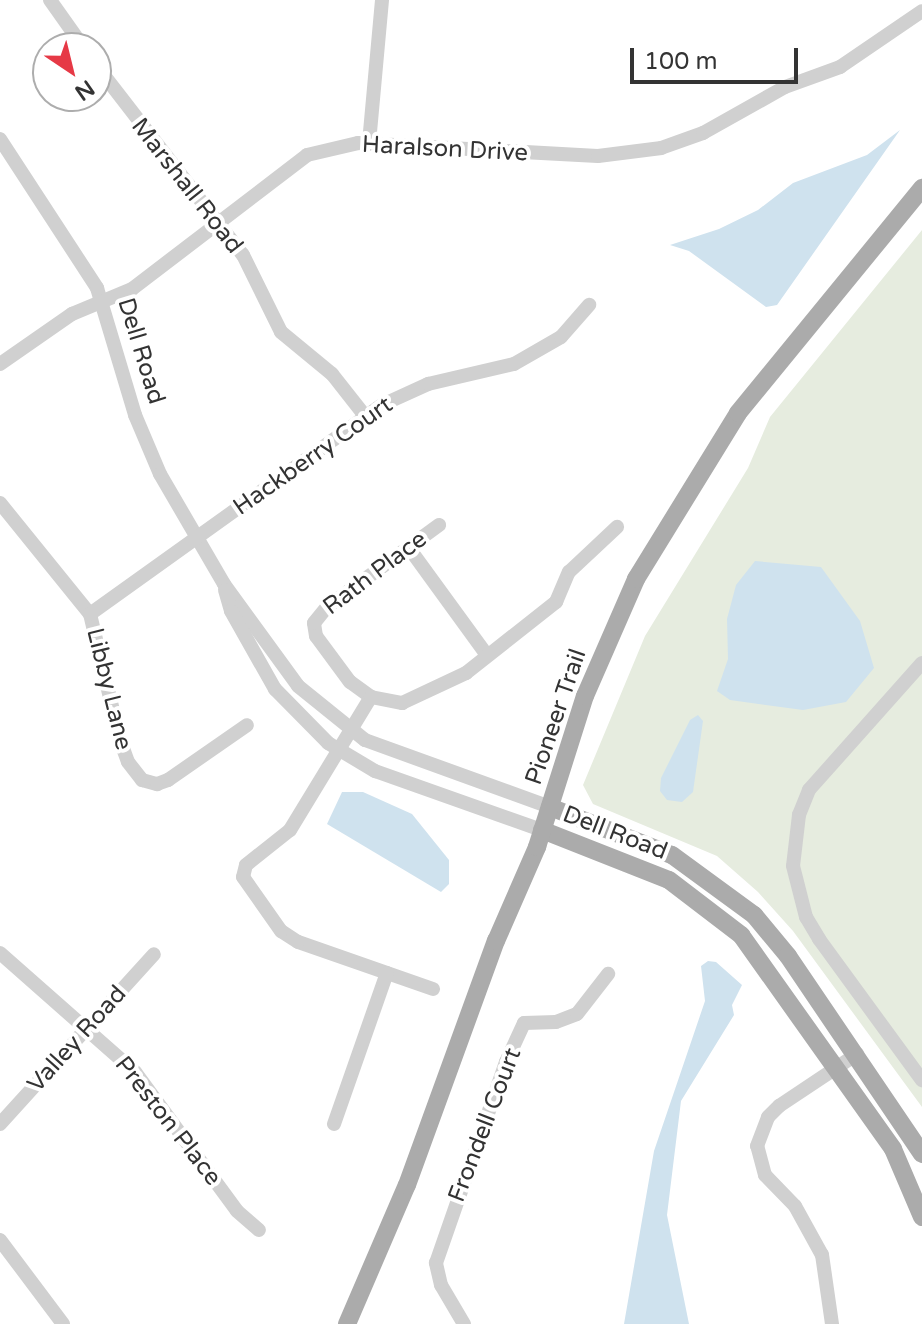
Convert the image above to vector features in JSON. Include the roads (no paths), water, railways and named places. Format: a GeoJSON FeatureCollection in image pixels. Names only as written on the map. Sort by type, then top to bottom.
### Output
{"type":"FeatureCollection","features":[{"type":"Feature","properties":{"kind":"main road","name":"Pioneer Trail"},"geometry":{"type":"LineString","coordinates":[[347,1324],[402,1198],[542,830],[609,637],[673,513],[738,413],[922,188]]}},
{"type":"Feature","properties":{"kind":"main road","name":"Dell Road"},"geometry":{"type":"LineString","coordinates":[[550,807],[672,855],[734,897],[771,934],[857,1054],[922,1154]]}},
{"type":"Feature","properties":{"kind":"main road","name":"Dell Road"},"geometry":{"type":"LineString","coordinates":[[542,830],[640,866],[703,903],[753,950],[893,1149],[922,1217]]}},
{"type":"Feature","properties":{"kind":"street"},"geometry":{"type":"LineString","coordinates":[[50,0],[73,32]]}},
{"type":"Feature","properties":{"kind":"street"},"geometry":{"type":"LineString","coordinates":[[369,143],[382,0]]}},
{"type":"Feature","properties":{"kind":"street","name":"Haralson Drive"},"geometry":{"type":"LineString","coordinates":[[0,364],[72,314],[132,289],[307,155],[369,143],[598,156],[661,148],[703,133],[785,87],[831,72],[922,11]]}},
{"type":"Feature","properties":{"kind":"street","name":"Marshall Road"},"geometry":{"type":"LineString","coordinates":[[112,87],[159,153],[243,255],[281,332],[332,374],[365,416]]}},
{"type":"Feature","properties":{"kind":"street","name":"Dell Road"},"geometry":{"type":"LineString","coordinates":[[0,139],[68,236],[101,301],[145,442],[197,538],[224,584],[298,686],[350,732],[550,807]]}},
{"type":"Feature","properties":{"kind":"street","name":"Hackberry Court"},"geometry":{"type":"LineString","coordinates":[[90,614],[365,416],[412,389],[523,359],[561,337],[589,305]]}},
{"type":"Feature","properties":{"kind":"street","name":"Libby Lane"},"geometry":{"type":"LineString","coordinates":[[0,503],[90,614],[120,740],[128,762],[142,780],[157,784],[168,780],[247,725]]}},
{"type":"Feature","properties":{"kind":"street","name":"Rath Place"},"geometry":{"type":"LineString","coordinates":[[371,697],[350,682],[316,636],[314,623],[327,607],[439,525]]}},
{"type":"Feature","properties":{"kind":"street"},"geometry":{"type":"LineString","coordinates":[[433,989],[298,942],[281,931],[243,877],[246,865],[290,830],[371,697],[389,704],[414,700],[466,673],[486,654],[556,602],[569,572],[617,527]]}},
{"type":"Feature","properties":{"kind":"street"},"geometry":{"type":"LineString","coordinates":[[409,548],[486,654]]}},
{"type":"Feature","properties":{"kind":"street","name":"Dell Road"},"geometry":{"type":"LineString","coordinates":[[224,584],[231,611],[275,689],[338,750],[375,771],[542,830]]}},
{"type":"Feature","properties":{"kind":"street"},"geometry":{"type":"LineString","coordinates":[[922,663],[809,790],[799,815],[793,866],[806,917],[819,939],[922,1080]]}},
{"type":"Feature","properties":{"kind":"street","name":"Preston Place"},"geometry":{"type":"LineString","coordinates":[[0,953],[88,1026],[135,1072],[237,1211],[259,1230]]}},
{"type":"Feature","properties":{"kind":"street","name":"Valley Road"},"geometry":{"type":"LineString","coordinates":[[0,1124],[154,954]]}},
{"type":"Feature","properties":{"kind":"street"},"geometry":{"type":"LineString","coordinates":[[334,1124],[387,973]]}},
{"type":"Feature","properties":{"kind":"street","name":"Frondell Court"},"geometry":{"type":"LineString","coordinates":[[464,1324],[441,1285],[436,1263],[506,1062],[524,1023],[556,1022],[577,1014],[608,974]]}},
{"type":"Feature","properties":{"kind":"street"},"geometry":{"type":"LineString","coordinates":[[832,1324],[822,1255],[795,1206],[765,1175],[757,1146],[768,1117],[857,1054]]}},
{"type":"Feature","properties":{"kind":"street"},"geometry":{"type":"LineString","coordinates":[[0,1240],[63,1324]]}},
{"type":"Feature","properties":{"kind":"water"},"geometry":{"type":"Polygon","coordinates":[[[900,130],[777,305],[766,307],[689,251],[670,245],[719,229],[758,210],[793,183],[867,155],[900,130]]]}},
{"type":"Feature","properties":{"kind":"water"},"geometry":{"type":"Polygon","coordinates":[[[755,561],[821,567],[860,621],[874,668],[846,702],[803,710],[730,700],[717,691],[728,659],[727,619],[736,585],[755,561]]]}},
{"type":"Feature","properties":{"kind":"water"},"geometry":{"type":"Polygon","coordinates":[[[698,715],[703,721],[693,792],[682,802],[667,800],[660,791],[661,778],[690,720],[698,715]]]}},
{"type":"Feature","properties":{"kind":"water"},"geometry":{"type":"Polygon","coordinates":[[[342,792],[363,792],[412,814],[449,860],[449,884],[441,892],[327,824],[342,792]]]}},
{"type":"Feature","properties":{"kind":"water"},"geometry":{"type":"Polygon","coordinates":[[[708,961],[716,962],[742,985],[732,1005],[734,1015],[681,1101],[667,1215],[689,1324],[624,1324],[654,1151],[705,1001],[701,966],[708,961]]]}}]}
